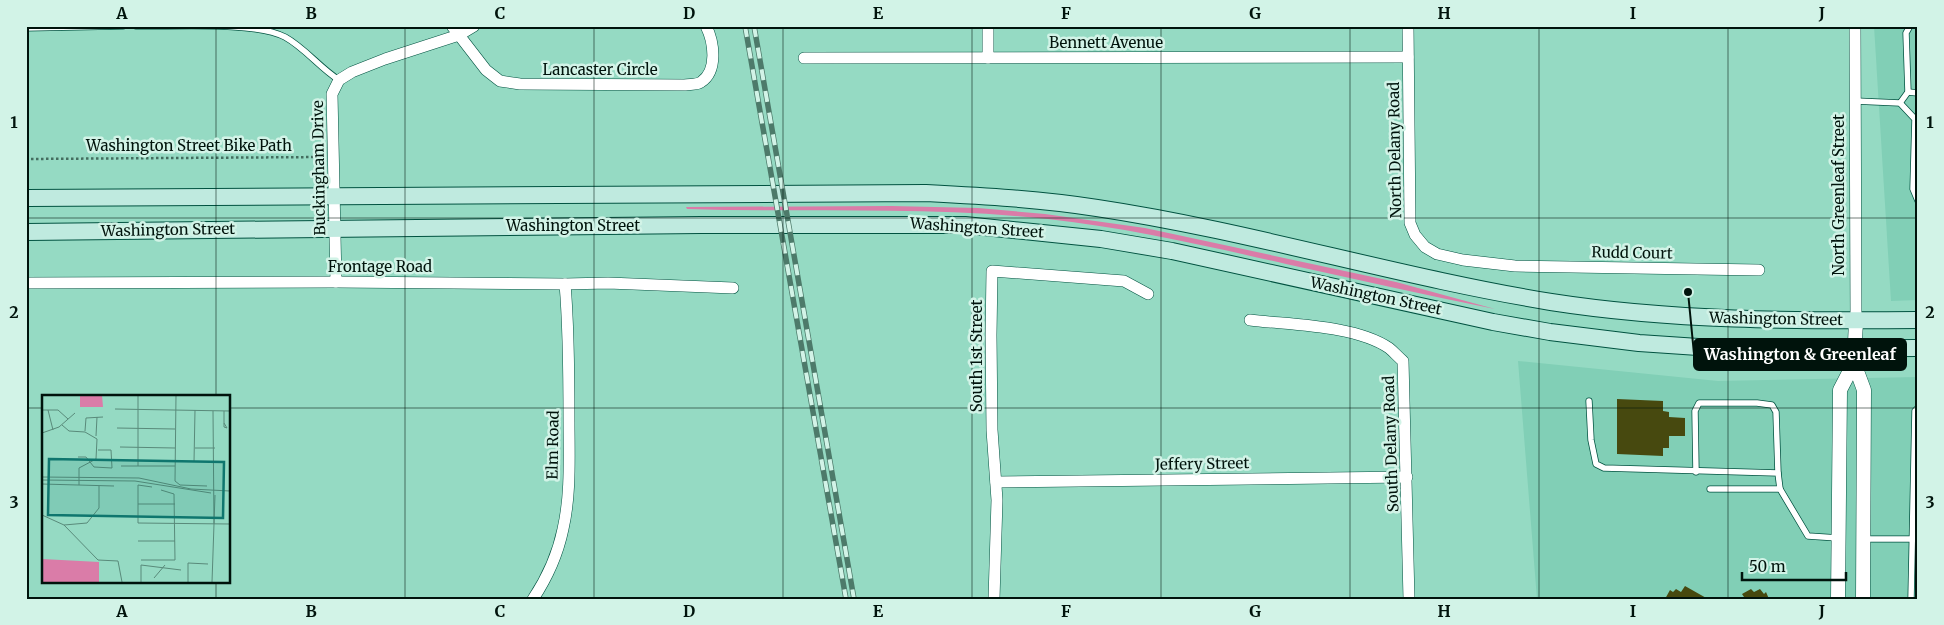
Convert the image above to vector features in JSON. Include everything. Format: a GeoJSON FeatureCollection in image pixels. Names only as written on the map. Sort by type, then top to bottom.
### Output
{"type":"FeatureCollection","features":[{"type":"Feature","properties":{"kind":"main road","name":"Washington Street"},"geometry":{"type":"LineString","coordinates":[[26,198],[926,194],[1003,198],[1071,204],[1127,213],[1200,227],[1500,293],[1589,308],[1700,318],[1918,320]]}},
{"type":"Feature","properties":{"kind":"main road","name":"Washington Street"},"geometry":{"type":"LineString","coordinates":[[26,232],[918,223],[998,227],[1101,239],[1172,251],[1493,322],[1550,332],[1639,343],[1854,356],[1918,348]]}},
{"type":"Feature","properties":{"kind":"street"},"geometry":{"type":"LineString","coordinates":[[339,80],[352,72],[456,31],[474,26]]}},
{"type":"Feature","properties":{"kind":"street","name":"Lancaster Circle"},"geometry":{"type":"LineString","coordinates":[[456,31],[486,70],[500,82],[520,84],[686,85],[700,83],[710,73],[713,54],[706,26]]}},
{"type":"Feature","properties":{"kind":"street"},"geometry":{"type":"LineString","coordinates":[[988,26],[988,58]]}},
{"type":"Feature","properties":{"kind":"street","name":"North Delany Road"},"geometry":{"type":"LineString","coordinates":[[1408,26],[1410,223],[1415,235],[1425,247],[1437,254],[1463,260],[1504,265]]}},
{"type":"Feature","properties":{"kind":"street","name":"North Greenleaf Street"},"geometry":{"type":"LineString","coordinates":[[1854,356],[1856,320],[1855,26]]}},
{"type":"Feature","properties":{"kind":"street","name":"Bennett Avenue"},"geometry":{"type":"LineString","coordinates":[[804,58],[1408,57]]}},
{"type":"Feature","properties":{"kind":"street","name":"Buckingham Drive"},"geometry":{"type":"LineString","coordinates":[[336,282],[332,94],[339,80]]}},
{"type":"Feature","properties":{"kind":"street","name":"Rudd Court"},"geometry":{"type":"LineString","coordinates":[[1504,265],[1759,270]]}},
{"type":"Feature","properties":{"kind":"street","name":"South 1st Street"},"geometry":{"type":"LineString","coordinates":[[994,599],[997,500],[992,430],[992,271],[1124,281],[1148,294]]}},
{"type":"Feature","properties":{"kind":"street","name":"Frontage Road"},"geometry":{"type":"LineString","coordinates":[[26,283],[608,283],[733,288]]}},
{"type":"Feature","properties":{"kind":"street","name":"Elm Road"},"geometry":{"type":"LineString","coordinates":[[533,599],[550,568],[563,529],[567,495],[569,454],[568,328],[565,284]]}},
{"type":"Feature","properties":{"kind":"street","name":"South Delany Road"},"geometry":{"type":"LineString","coordinates":[[1250,320],[1326,328],[1364,336],[1388,348],[1403,361],[1409,599]]}},
{"type":"Feature","properties":{"kind":"street"},"geometry":{"type":"LineString","coordinates":[[1838,599],[1840,390],[1854,356]]}},
{"type":"Feature","properties":{"kind":"street"},"geometry":{"type":"LineString","coordinates":[[1854,356],[1864,390],[1863,599]]}},
{"type":"Feature","properties":{"kind":"street","name":"Jeffery Street"},"geometry":{"type":"LineString","coordinates":[[996,482],[1407,477]]}},
{"type":"Feature","properties":{"kind":"lane"},"geometry":{"type":"LineString","coordinates":[[26,28],[123,26]]}},
{"type":"Feature","properties":{"kind":"lane"},"geometry":{"type":"LineString","coordinates":[[136,26],[229,27],[260,30],[284,37],[339,80]]}},
{"type":"Feature","properties":{"kind":"lane"},"geometry":{"type":"LineString","coordinates":[[1900,103],[1908,92],[1906,33],[1910,26]]}},
{"type":"Feature","properties":{"kind":"lane"},"geometry":{"type":"LineString","coordinates":[[1908,92],[1918,93]]}},
{"type":"Feature","properties":{"kind":"lane"},"geometry":{"type":"LineString","coordinates":[[1855,101],[1900,103],[1915,119],[1916,148],[1913,190],[1918,201]]}},
{"type":"Feature","properties":{"kind":"lane"},"geometry":{"type":"LineString","coordinates":[[1589,401],[1591,440],[1596,464],[1604,468],[1778,473]]}},
{"type":"Feature","properties":{"kind":"lane"},"geometry":{"type":"LineString","coordinates":[[1696,472],[1695,411],[1699,403],[1757,403],[1772,405],[1776,412],[1780,489],[1808,536],[1838,538]]}},
{"type":"Feature","properties":{"kind":"lane"},"geometry":{"type":"LineString","coordinates":[[1911,599],[1916,539],[1915,411],[1918,408]]}},
{"type":"Feature","properties":{"kind":"lane"},"geometry":{"type":"LineString","coordinates":[[1710,489],[1780,489]]}},
{"type":"Feature","properties":{"kind":"lane"},"geometry":{"type":"LineString","coordinates":[[1863,539],[1916,539]]}},
{"type":"Feature","properties":{"kind":"path","name":"Washington Street Bike Path"},"geometry":{"type":"LineString","coordinates":[[26,159],[334,157]]}},
{"type":"Feature","properties":{"kind":"shaded area"},"geometry":{"type":"Polygon","coordinates":[[[1874,26],[1918,26],[1918,300],[1891,301],[1874,26]]]}},
{"type":"Feature","properties":{"kind":"shaded area"},"geometry":{"type":"Polygon","coordinates":[[[891,206],[978,208],[1045,214],[1145,228],[1396,282],[1495,309],[1138,232],[1048,219],[913,211],[732,210],[687,209],[686,207],[891,206]]]}},
{"type":"Feature","properties":{"kind":"shaded area"},"geometry":{"type":"Polygon","coordinates":[[[1518,361],[1718,381],[1918,377],[1918,599],[1537,599],[1518,361]]]}},
{"type":"Feature","properties":{"kind":"building"},"geometry":{"type":"Polygon","coordinates":[[[1617,399],[1663,401],[1663,411],[1669,412],[1669,417],[1685,418],[1685,436],[1669,436],[1669,448],[1663,448],[1663,456],[1617,454],[1617,399]]]}},
{"type":"Feature","properties":{"kind":"building"},"geometry":{"type":"Polygon","coordinates":[[[1685,586],[1708,599],[1665,599],[1670,590],[1673,592],[1676,589],[1681,592],[1685,586]]]}},
{"type":"Feature","properties":{"kind":"building"},"geometry":{"type":"Polygon","coordinates":[[[1751,589],[1754,592],[1760,589],[1764,594],[1766,592],[1769,599],[1741,599],[1744,597],[1742,594],[1751,589]]]}},
{"type":"Feature","properties":{"kind":"railway"},"geometry":{"type":"LineString","coordinates":[[745,26],[846,599]]}},
{"type":"Feature","properties":{"kind":"railway"},"geometry":{"type":"LineString","coordinates":[[754,26],[854,599]]}},
{"type":"Feature","properties":{"kind":"place","name":"Washington & Greenleaf"},"geometry":{"type":"Point","coordinates":[1688,292]}}]}
